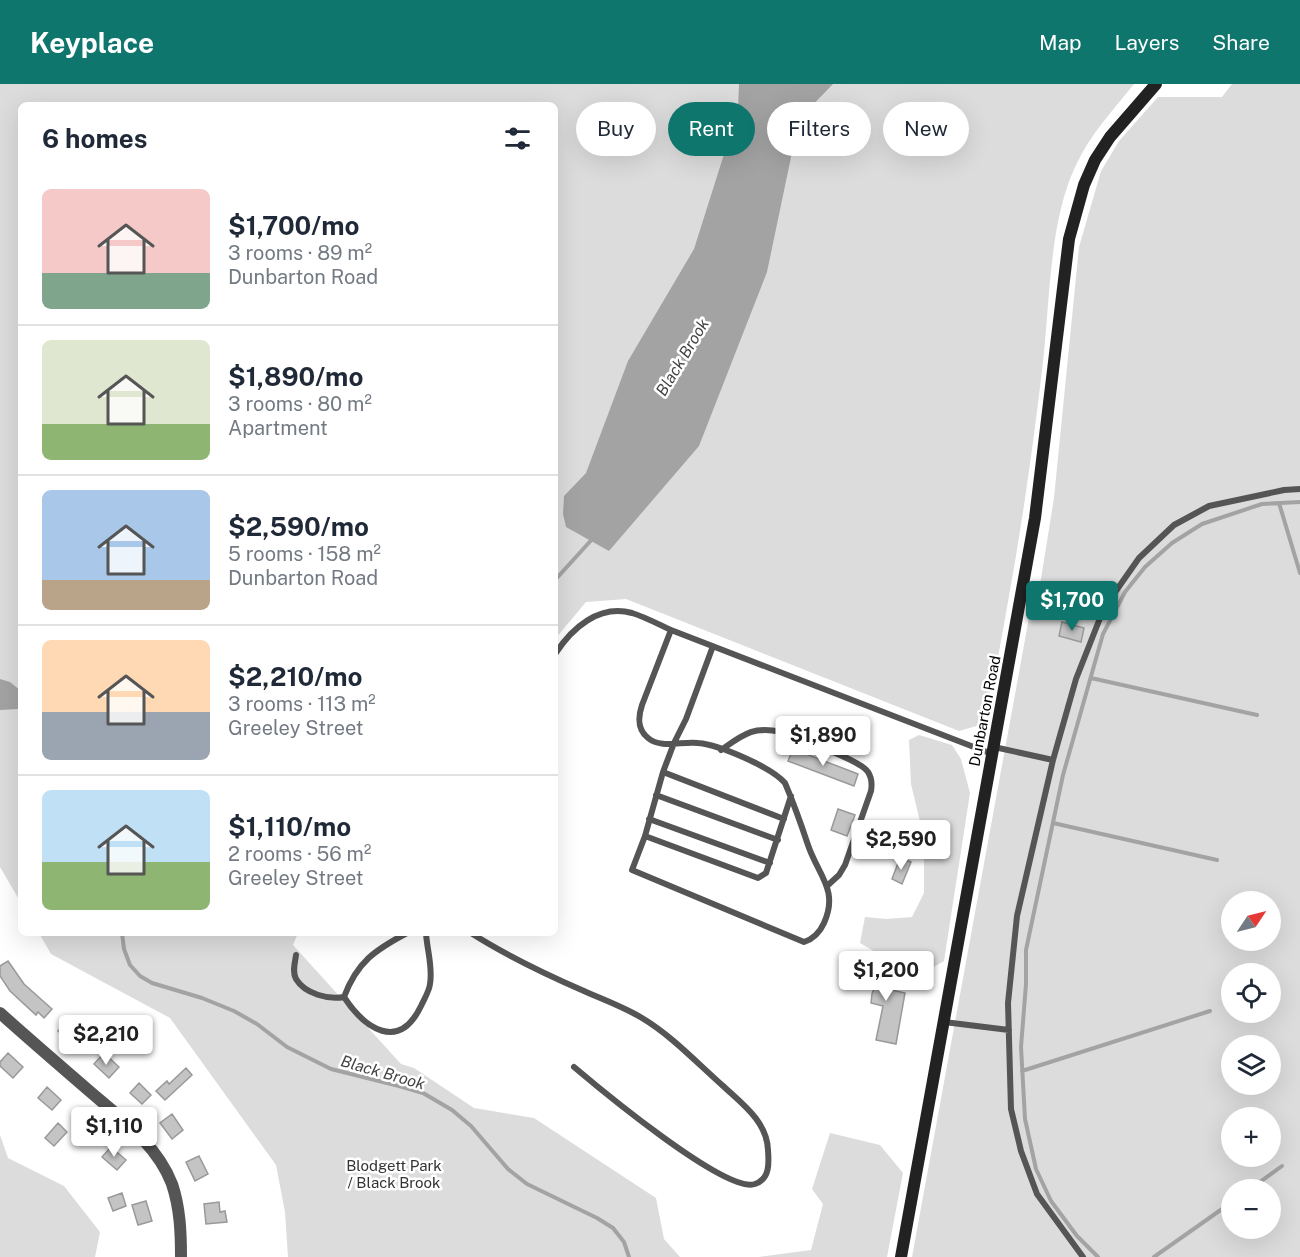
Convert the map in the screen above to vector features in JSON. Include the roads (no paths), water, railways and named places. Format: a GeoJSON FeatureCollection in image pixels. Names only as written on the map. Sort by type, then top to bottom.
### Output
{"type":"FeatureCollection","features":[{"type":"Feature","properties":{"kind":"street","name":"Dunbarton Road"},"geometry":{"type":"LineString","coordinates":[[901,1257],[1040,487],[1065,267],[1075,211],[1095,160],[1110,137],[1156,84]]}},
{"type":"Feature","properties":{"kind":"street"},"geometry":{"type":"LineString","coordinates":[[0,1013],[123,1120],[155,1155],[171,1183],[176,1198],[181,1229],[181,1257]]}},
{"type":"Feature","properties":{"kind":"lane"},"geometry":{"type":"LineString","coordinates":[[1083,1257],[1037,1194],[1021,1151],[1011,1109],[1008,1003],[1017,916],[1053,760],[1076,679],[1104,608],[1139,558],[1174,525],[1209,506],[1284,490],[1300,489]]}},
{"type":"Feature","properties":{"kind":"lane"},"geometry":{"type":"LineString","coordinates":[[558,650],[578,626],[594,616],[611,611],[639,615],[712,646],[993,750],[1053,760]]}},
{"type":"Feature","properties":{"kind":"lane"},"geometry":{"type":"LineString","coordinates":[[671,630],[638,717],[640,729],[649,739],[659,744],[674,743],[697,743],[722,750],[767,768],[785,783],[811,854],[830,892],[830,906],[822,929],[812,939],[804,942],[632,870],[645,836],[663,772],[674,743],[686,719],[712,646]]}},
{"type":"Feature","properties":{"kind":"lane"},"geometry":{"type":"LineString","coordinates":[[722,750],[748,732],[757,729],[770,730],[781,732],[853,761],[868,772],[872,783],[871,791],[845,865],[839,875],[827,885]]}},
{"type":"Feature","properties":{"kind":"lane"},"geometry":{"type":"LineString","coordinates":[[663,772],[784,819]]}},
{"type":"Feature","properties":{"kind":"lane"},"geometry":{"type":"LineString","coordinates":[[656,795],[778,840]]}},
{"type":"Feature","properties":{"kind":"lane"},"geometry":{"type":"LineString","coordinates":[[645,836],[758,878],[766,873],[791,796]]}},
{"type":"Feature","properties":{"kind":"lane"},"geometry":{"type":"LineString","coordinates":[[649,819],[770,863]]}},
{"type":"Feature","properties":{"kind":"lane"},"geometry":{"type":"LineString","coordinates":[[344,997],[351,978],[362,964],[376,951],[402,936]]}},
{"type":"Feature","properties":{"kind":"lane"},"geometry":{"type":"LineString","coordinates":[[344,997],[354,1012],[372,1027],[388,1033],[400,1030],[412,1022],[430,987],[431,974],[426,936]]}},
{"type":"Feature","properties":{"kind":"lane"},"geometry":{"type":"LineString","coordinates":[[476,936],[528,965],[640,1016],[676,1042],[753,1114],[763,1130],[768,1146],[769,1167],[763,1180],[753,1185],[736,1182],[699,1162],[657,1134],[574,1067]]}},
{"type":"Feature","properties":{"kind":"lane"},"geometry":{"type":"LineString","coordinates":[[296,955],[294,968],[296,979],[304,987],[332,999],[344,997]]}},
{"type":"Feature","properties":{"kind":"lane"},"geometry":{"type":"LineString","coordinates":[[944,1022],[1009,1030]]}},
{"type":"Feature","properties":{"kind":"water"},"geometry":{"type":"Polygon","coordinates":[[[739,84],[833,84],[816,102],[767,102],[767,156],[791,156],[767,272],[699,446],[609,551],[566,527],[563,514],[564,496],[586,473],[628,361],[694,249],[723,156],[755,156],[755,102],[738,102],[739,84]]]}},
{"type":"Feature","properties":{"kind":"water"},"geometry":{"type":"Polygon","coordinates":[[[0,679],[10,682],[18,689],[18,709],[0,710],[0,679]]]}},
{"type":"Feature","properties":{"kind":"waterway"},"geometry":{"type":"LineString","coordinates":[[1098,1257],[1077,1236],[1051,1201],[1036,1169],[1025,1119],[1021,1047],[1026,950],[1063,775],[1103,634],[1125,592],[1145,567],[1172,543],[1202,524],[1262,504],[1300,502]]}},
{"type":"Feature","properties":{"kind":"waterway"},"geometry":{"type":"LineString","coordinates":[[1279,503],[1300,573]]}},
{"type":"Feature","properties":{"kind":"waterway","name":"Black Brook"},"geometry":{"type":"LineString","coordinates":[[558,577],[595,536]]}},
{"type":"Feature","properties":{"kind":"waterway"},"geometry":{"type":"LineString","coordinates":[[1091,678],[1257,715]]}},
{"type":"Feature","properties":{"kind":"waterway"},"geometry":{"type":"LineString","coordinates":[[1053,823],[1217,860]]}},
{"type":"Feature","properties":{"kind":"waterway","name":"Black Brook"},"geometry":{"type":"LineString","coordinates":[[122,936],[130,965],[140,976],[152,983],[202,998],[234,1011],[257,1024],[287,1047],[331,1069],[423,1093],[452,1110],[471,1126],[508,1169],[527,1184],[613,1228],[624,1242],[629,1257]]}},
{"type":"Feature","properties":{"kind":"waterway"},"geometry":{"type":"LineString","coordinates":[[1022,1071],[1210,1011]]}},
{"type":"Feature","properties":{"kind":"waterway"},"geometry":{"type":"LineString","coordinates":[[1264,1179],[1282,1166]]}},
{"type":"Feature","properties":{"kind":"waterway"},"geometry":{"type":"LineString","coordinates":[[1154,1257],[1221,1210]]}},
{"type":"Feature","properties":{"kind":"park label","name":"Blodgett Park / Black Brook"},"geometry":{"type":"Point","coordinates":[394,1174]}}]}
